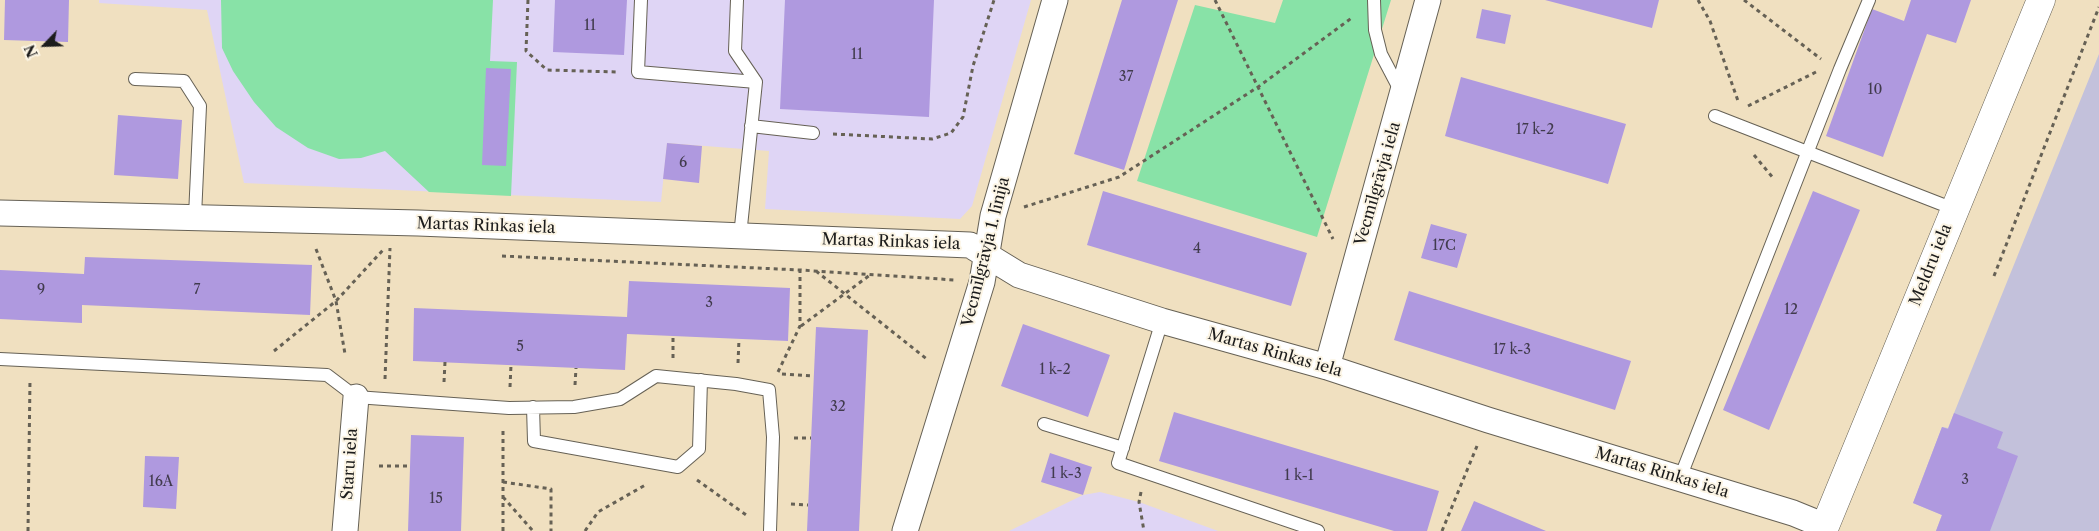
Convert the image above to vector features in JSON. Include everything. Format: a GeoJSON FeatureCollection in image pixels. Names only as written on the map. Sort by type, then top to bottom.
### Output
{"type":"FeatureCollection","features":[{"type":"Feature","properties":{"kind":"street","name":"Vecmīlgrāvja 1. līnija"},"geometry":{"type":"LineString","coordinates":[[905,531],[982,282],[993,216],[1055,0]]}},
{"type":"Feature","properties":{"kind":"street","name":"Vecmīlgrāvja iela"},"geometry":{"type":"LineString","coordinates":[[1327,367],[1428,0]]}},
{"type":"Feature","properties":{"kind":"street","name":"Meldru iela"},"geometry":{"type":"LineString","coordinates":[[1824,528],[2041,0]]}},
{"type":"Feature","properties":{"kind":"street","name":"Martas Rinkas iela"},"geometry":{"type":"LineString","coordinates":[[0,213],[195,216],[970,245],[1019,275],[1162,321],[1327,367],[1488,420],[1793,513],[1824,528]]}},
{"type":"Feature","properties":{"kind":"street","name":"Staru iela"},"geometry":{"type":"LineString","coordinates":[[345,531],[356,397]]}},
{"type":"Feature","properties":{"kind":"lane"},"geometry":{"type":"LineString","coordinates":[[641,0],[638,72],[756,82]]}},
{"type":"Feature","properties":{"kind":"lane"},"geometry":{"type":"LineString","coordinates":[[737,0],[735,51],[756,82],[740,236]]}},
{"type":"Feature","properties":{"kind":"lane"},"geometry":{"type":"LineString","coordinates":[[1374,0],[1375,30],[1381,54],[1403,96]]}},
{"type":"Feature","properties":{"kind":"lane"},"geometry":{"type":"LineString","coordinates":[[1680,478],[1807,153],[1834,67],[1869,0]]}},
{"type":"Feature","properties":{"kind":"lane"},"geometry":{"type":"LineString","coordinates":[[135,79],[184,81],[200,106],[195,216]]}},
{"type":"Feature","properties":{"kind":"lane"},"geometry":{"type":"LineString","coordinates":[[1715,116],[1954,209]]}},
{"type":"Feature","properties":{"kind":"lane"},"geometry":{"type":"LineString","coordinates":[[752,126],[813,133]]}},
{"type":"Feature","properties":{"kind":"lane"},"geometry":{"type":"LineString","coordinates":[[1162,321],[1118,464],[1318,531]]}},
{"type":"Feature","properties":{"kind":"lane"},"geometry":{"type":"LineString","coordinates":[[0,359],[327,375],[356,397],[503,407],[574,407],[620,399],[656,376],[701,380],[769,390],[773,437],[770,531]]}},
{"type":"Feature","properties":{"kind":"lane"},"geometry":{"type":"LineString","coordinates":[[533,407],[534,442],[678,467],[699,449],[701,380]]}},
{"type":"Feature","properties":{"kind":"lane"},"geometry":{"type":"LineString","coordinates":[[1044,424],[1123,448]]}},
{"type":"Feature","properties":{"kind":"path"},"geometry":{"type":"LineString","coordinates":[[528,0],[526,52],[546,70],[638,72]]}},
{"type":"Feature","properties":{"kind":"path"},"geometry":{"type":"LineString","coordinates":[[813,133],[932,139],[951,133],[963,117],[973,66],[994,0]]}},
{"type":"Feature","properties":{"kind":"path"},"geometry":{"type":"LineString","coordinates":[[1215,0],[1352,277]]}},
{"type":"Feature","properties":{"kind":"path"},"geometry":{"type":"LineString","coordinates":[[1741,109],[1834,67],[1744,0]]}},
{"type":"Feature","properties":{"kind":"path"},"geometry":{"type":"LineString","coordinates":[[1994,276],[2099,7]]}},
{"type":"Feature","properties":{"kind":"path"},"geometry":{"type":"LineString","coordinates":[[993,216],[1119,177],[1258,87],[1355,16]]}},
{"type":"Feature","properties":{"kind":"path"},"geometry":{"type":"LineString","coordinates":[[274,351],[336,301],[390,242],[384,400]]}},
{"type":"Feature","properties":{"kind":"path"},"geometry":{"type":"LineString","coordinates":[[315,246],[336,301],[345,354]]}},
{"type":"Feature","properties":{"kind":"path"},"geometry":{"type":"LineString","coordinates":[[501,256],[800,270],[982,282]]}},
{"type":"Feature","properties":{"kind":"path"},"geometry":{"type":"LineString","coordinates":[[800,270],[800,326],[778,374],[814,376]]}},
{"type":"Feature","properties":{"kind":"path"},"geometry":{"type":"LineString","coordinates":[[815,271],[931,362]]}},
{"type":"Feature","properties":{"kind":"path"},"geometry":{"type":"LineString","coordinates":[[800,326],[871,274]]}},
{"type":"Feature","properties":{"kind":"path"},"geometry":{"type":"LineString","coordinates":[[28,531],[31,360]]}},
{"type":"Feature","properties":{"kind":"path"},"geometry":{"type":"LineString","coordinates":[[503,407],[503,531]]}},
{"type":"Feature","properties":{"kind":"path"},"geometry":{"type":"LineString","coordinates":[[1442,531],[1488,420]]}},
{"type":"Feature","properties":{"kind":"path"},"geometry":{"type":"LineString","coordinates":[[585,531],[598,512],[678,467],[754,520]]}},
{"type":"Feature","properties":{"kind":"path"},"geometry":{"type":"LineString","coordinates":[[1144,531],[1139,502],[1147,473]]}},
{"type":"Feature","properties":{"kind":"path"},"geometry":{"type":"LineString","coordinates":[[503,482],[551,489],[550,531]]}},
{"type":"Feature","properties":{"kind":"path"},"geometry":{"type":"LineString","coordinates":[[503,497],[533,531]]}},
{"type":"Feature","properties":{"kind":"shaded area"},"geometry":{"type":"Polygon","coordinates":[[[99,0],[1031,0],[972,206],[960,219],[765,209],[769,151],[667,143],[661,202],[244,183],[207,10],[99,3],[99,0]]]}},
{"type":"Feature","properties":{"kind":"shaded area"},"geometry":{"type":"Polygon","coordinates":[[[2099,54],[2099,531],[1936,531],[1942,515],[1913,503],[1942,427],[1948,428],[2099,54]]]}},
{"type":"Feature","properties":{"kind":"shaded area"},"geometry":{"type":"Polygon","coordinates":[[[1100,492],[1139,502],[1218,531],[1009,531],[1083,495],[1100,492]]]}},
{"type":"Feature","properties":{"kind":"green space"},"geometry":{"type":"Polygon","coordinates":[[[221,0],[493,0],[490,61],[517,62],[511,196],[429,192],[385,151],[361,158],[339,159],[308,148],[276,127],[254,102],[233,71],[222,48],[221,0]]]}},
{"type":"Feature","properties":{"kind":"green space"},"geometry":{"type":"Polygon","coordinates":[[[1283,0],[1391,0],[1317,237],[1137,181],[1195,5],[1275,23],[1283,0]]]}},
{"type":"Feature","properties":{"kind":"building"},"geometry":{"type":"Polygon","coordinates":[[[5,0],[69,0],[68,42],[4,40],[5,0]]]}},
{"type":"Feature","properties":{"kind":"building"},"geometry":{"type":"Polygon","coordinates":[[[555,0],[627,0],[624,55],[553,52],[555,0]]]}},
{"type":"Feature","properties":{"kind":"building"},"geometry":{"type":"Polygon","coordinates":[[[785,0],[934,0],[929,117],[780,109],[785,0]]]}},
{"type":"Feature","properties":{"kind":"building"},"geometry":{"type":"Polygon","coordinates":[[[1122,0],[1178,0],[1124,170],[1074,154],[1122,0]]]}},
{"type":"Feature","properties":{"kind":"building"},"geometry":{"type":"Polygon","coordinates":[[[1545,0],[1659,0],[1652,28],[1545,0]]]}},
{"type":"Feature","properties":{"kind":"building"},"geometry":{"type":"Polygon","coordinates":[[[1911,0],[1971,0],[1956,43],[1927,34],[1883,157],[1826,136],[1872,9],[1904,21],[1911,0]]]}},
{"type":"Feature","properties":{"kind":"building"},"geometry":{"type":"Polygon","coordinates":[[[1482,9],[1511,15],[1505,44],[1476,38],[1482,9]]]}},
{"type":"Feature","properties":{"kind":"building"},"geometry":{"type":"Polygon","coordinates":[[[486,68],[511,69],[506,166],[482,165],[486,68]]]}},
{"type":"Feature","properties":{"kind":"building"},"geometry":{"type":"Polygon","coordinates":[[[1461,77],[1626,124],[1608,184],[1445,136],[1461,77]]]}},
{"type":"Feature","properties":{"kind":"building"},"geometry":{"type":"Polygon","coordinates":[[[118,115],[182,120],[178,179],[114,175],[118,115]]]}},
{"type":"Feature","properties":{"kind":"building"},"geometry":{"type":"Polygon","coordinates":[[[667,143],[702,146],[699,183],[663,179],[667,143]]]}},
{"type":"Feature","properties":{"kind":"building"},"geometry":{"type":"Polygon","coordinates":[[[1103,191],[1307,253],[1291,306],[1087,245],[1103,191]]]}},
{"type":"Feature","properties":{"kind":"building"},"geometry":{"type":"Polygon","coordinates":[[[1813,191],[1860,210],[1769,430],[1723,410],[1813,191]]]}},
{"type":"Feature","properties":{"kind":"building"},"geometry":{"type":"Polygon","coordinates":[[[1431,224],[1467,234],[1457,268],[1421,258],[1431,224]]]}},
{"type":"Feature","properties":{"kind":"building"},"geometry":{"type":"Polygon","coordinates":[[[85,257],[312,265],[310,315],[82,305],[82,323],[0,319],[0,270],[84,274],[85,257]]]}},
{"type":"Feature","properties":{"kind":"building"},"geometry":{"type":"Polygon","coordinates":[[[629,281],[790,288],[788,341],[627,334],[625,370],[413,361],[414,308],[627,317],[629,281]]]}},
{"type":"Feature","properties":{"kind":"building"},"geometry":{"type":"Polygon","coordinates":[[[1409,291],[1631,361],[1615,410],[1394,340],[1409,291]]]}},
{"type":"Feature","properties":{"kind":"building"},"geometry":{"type":"Polygon","coordinates":[[[1023,324],[1110,355],[1088,417],[1001,386],[1023,324]]]}},
{"type":"Feature","properties":{"kind":"building"},"geometry":{"type":"Polygon","coordinates":[[[816,327],[868,330],[859,531],[807,531],[816,327]]]}},
{"type":"Feature","properties":{"kind":"building"},"geometry":{"type":"Polygon","coordinates":[[[1174,412],[1439,491],[1427,531],[1394,531],[1159,461],[1174,412]]]}},
{"type":"Feature","properties":{"kind":"building"},"geometry":{"type":"Polygon","coordinates":[[[1954,413],[2003,432],[1997,448],[2018,456],[1990,531],[1936,531],[1942,515],[1913,503],[1942,427],[1948,429],[1954,413]]]}},
{"type":"Feature","properties":{"kind":"building"},"geometry":{"type":"Polygon","coordinates":[[[411,435],[464,437],[461,531],[408,531],[411,435]]]}},
{"type":"Feature","properties":{"kind":"building"},"geometry":{"type":"Polygon","coordinates":[[[1050,453],[1092,467],[1083,495],[1041,482],[1050,453]]]}},
{"type":"Feature","properties":{"kind":"building"},"geometry":{"type":"Polygon","coordinates":[[[145,456],[179,457],[176,509],[143,507],[145,456]]]}},
{"type":"Feature","properties":{"kind":"building"},"geometry":{"type":"Polygon","coordinates":[[[1474,501],[1546,531],[1461,531],[1474,501]]]}}]}
